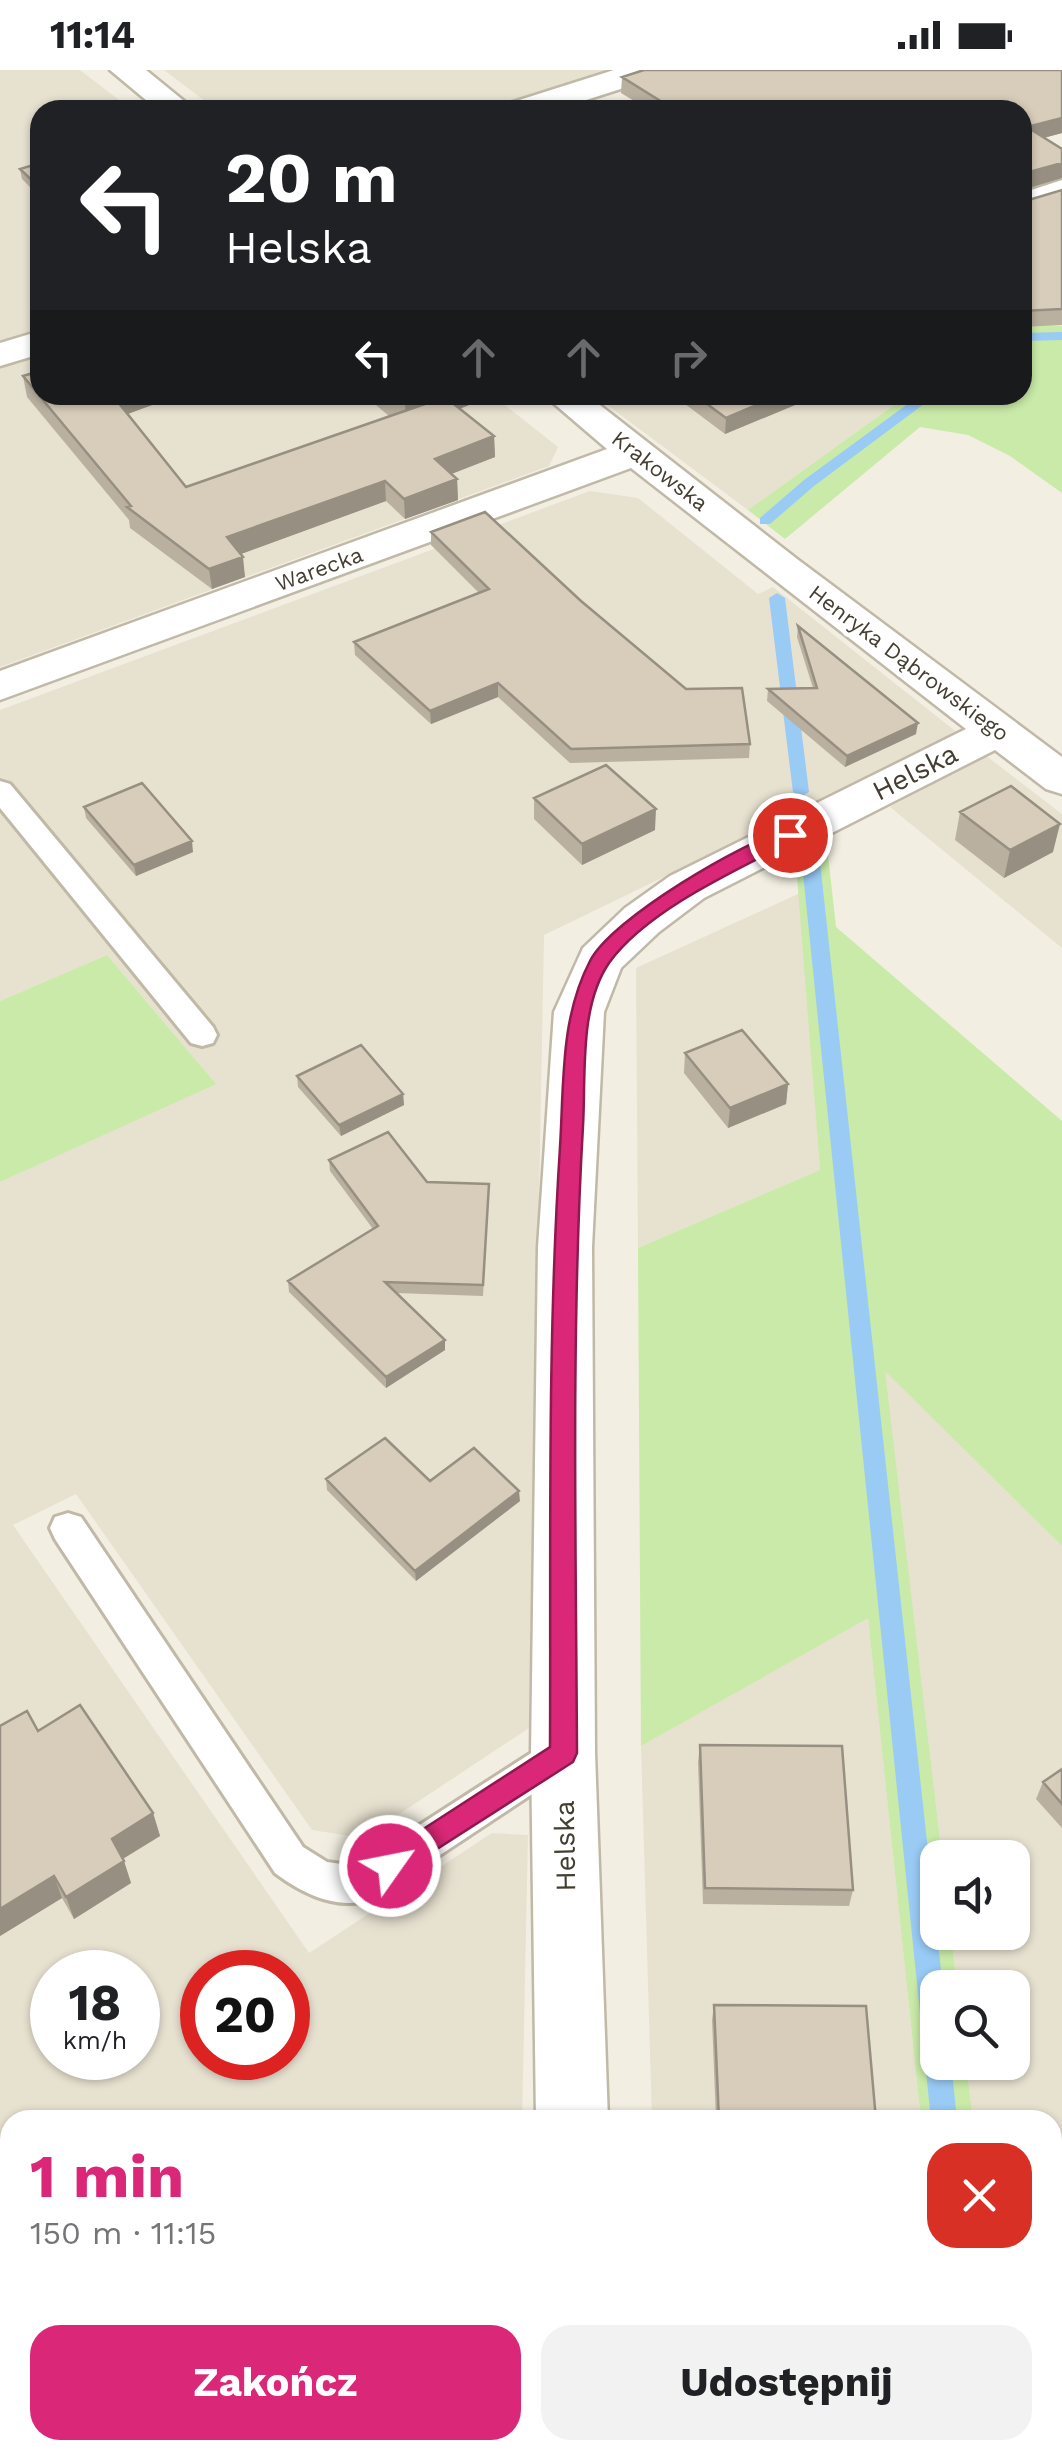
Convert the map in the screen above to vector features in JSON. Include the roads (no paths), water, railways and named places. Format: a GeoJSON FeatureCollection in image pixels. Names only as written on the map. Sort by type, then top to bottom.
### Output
{"type":"FeatureCollection","features":[{"type":"Feature","properties":{"kind":"street"},"geometry":{"type":"LineString","coordinates":[[126,70],[166,100]]}},
{"type":"Feature","properties":{"kind":"street"},"geometry":{"type":"LineString","coordinates":[[553,100],[647,70]]}},
{"type":"Feature","properties":{"kind":"street"},"geometry":{"type":"LineString","coordinates":[[1032,200],[1062,190]]}},
{"type":"Feature","properties":{"kind":"street"},"geometry":{"type":"LineString","coordinates":[[0,355],[30,345]]}},
{"type":"Feature","properties":{"kind":"street","name":"Krakowska"},"geometry":{"type":"LineString","coordinates":[[576,405],[756,547]]}},
{"type":"Feature","properties":{"kind":"street","name":"Warecka"},"geometry":{"type":"LineString","coordinates":[[0,686],[637,452]]}},
{"type":"Feature","properties":{"kind":"street","name":"Henryka Dąbrowskiego"},"geometry":{"type":"LineString","coordinates":[[756,547],[1062,779]]}},
{"type":"Feature","properties":{"kind":"street","name":"Helska"},"geometry":{"type":"LineString","coordinates":[[572,2110],[563,1753],[565,1247],[580,1012],[600,960],[642,920],[686,887],[999,730]]}},
{"type":"Feature","properties":{"kind":"lane"},"geometry":{"type":"LineString","coordinates":[[0,790],[202,1035]]}},
{"type":"Feature","properties":{"kind":"lane"},"geometry":{"type":"LineString","coordinates":[[68,1528],[289,1860],[314,1878],[332,1885],[360,1885],[563,1753]]}},
{"type":"Feature","properties":{"kind":"waterway"},"geometry":{"type":"LineString","coordinates":[[1032,337],[1062,336]]}},
{"type":"Feature","properties":{"kind":"waterway"},"geometry":{"type":"LineString","coordinates":[[765,521],[809,483],[915,405]]}},
{"type":"Feature","properties":{"kind":"waterway"},"geometry":{"type":"LineString","coordinates":[[777,598],[801,792]]}},
{"type":"Feature","properties":{"kind":"waterway"},"geometry":{"type":"LineString","coordinates":[[809,844],[943,2110]]}}]}
